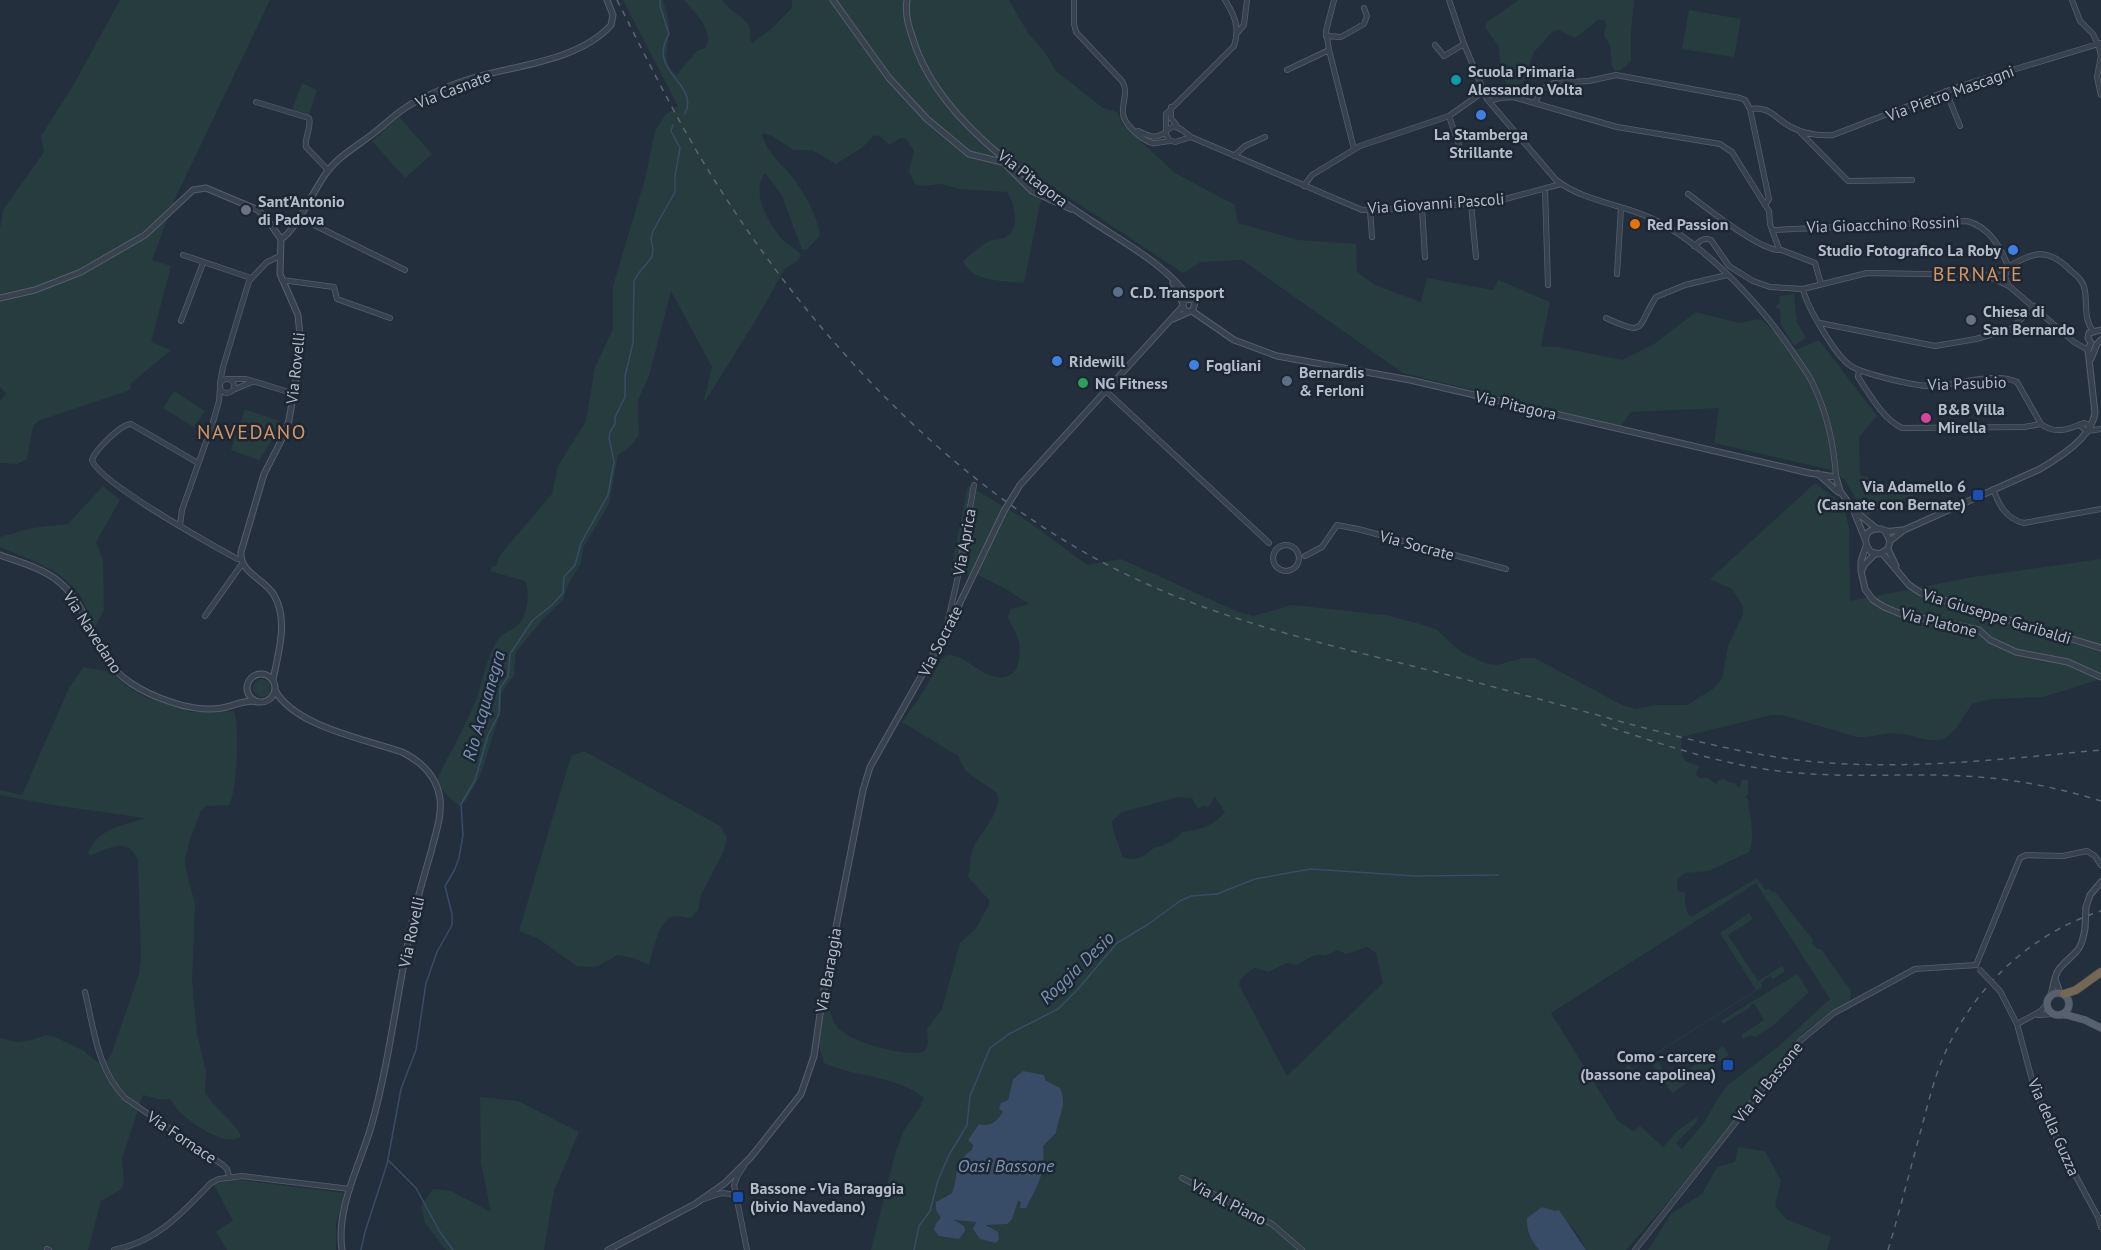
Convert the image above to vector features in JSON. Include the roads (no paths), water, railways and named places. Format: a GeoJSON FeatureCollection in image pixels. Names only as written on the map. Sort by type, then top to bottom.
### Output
{"type":"FeatureCollection","features":[{"type":"Feature","properties":{"kind":"highway"},"geometry":{"type":"LineString","coordinates":[[2062,993],[2076,990],[2101,972]]}},
{"type":"Feature","properties":{"kind":"main road"},"geometry":{"type":"LineString","coordinates":[[2085,1020],[2062,993],[2054,993],[2048,1000],[2049,1010],[2053,1014],[2085,1020],[2101,1028]]}},
{"type":"Feature","properties":{"kind":"main road"},"geometry":{"type":"LineString","coordinates":[[2062,1014],[2068,1010],[2069,1003]]}},
{"type":"Feature","properties":{"kind":"street","name":"Via Casnate"},"geometry":{"type":"LineString","coordinates":[[281,239],[285,237],[298,218],[328,170],[399,111],[474,78],[575,50],[607,29],[613,20],[607,0]]}},
{"type":"Feature","properties":{"kind":"street"},"geometry":{"type":"LineString","coordinates":[[833,0],[889,78],[927,119],[969,154],[1002,162]]}},
{"type":"Feature","properties":{"kind":"street"},"geometry":{"type":"LineString","coordinates":[[907,0],[907,17],[914,44],[932,81],[943,97],[991,147]]}},
{"type":"Feature","properties":{"kind":"street"},"geometry":{"type":"LineString","coordinates":[[1074,0],[1076,33],[1124,83],[1126,89],[1123,117],[1152,142],[1177,142],[1191,137]]}},
{"type":"Feature","properties":{"kind":"street"},"geometry":{"type":"LineString","coordinates":[[1225,0],[1236,19],[1238,33]]}},
{"type":"Feature","properties":{"kind":"street"},"geometry":{"type":"LineString","coordinates":[[1170,141],[1166,136],[1166,116],[1171,107],[1230,52],[1244,25],[1247,0]]}},
{"type":"Feature","properties":{"kind":"street"},"geometry":{"type":"LineString","coordinates":[[1334,0],[1327,23],[1326,36],[1354,149]]}},
{"type":"Feature","properties":{"kind":"street"},"geometry":{"type":"LineString","coordinates":[[1449,0],[1464,44],[1489,102],[1547,171],[1561,184],[1596,200],[1654,219],[1680,234],[1740,287],[1785,341],[1813,382],[1831,435],[1836,477],[1844,498]]}},
{"type":"Feature","properties":{"kind":"street"},"geometry":{"type":"LineString","coordinates":[[2072,0],[2080,21],[2090,28],[2099,44],[2101,56],[2097,77],[2101,94]]}},
{"type":"Feature","properties":{"kind":"street"},"geometry":{"type":"LineString","coordinates":[[1326,36],[1341,37],[1364,24],[1367,16],[1364,8]]}},
{"type":"Feature","properties":{"kind":"street"},"geometry":{"type":"LineString","coordinates":[[1435,45],[1444,56],[1464,44]]}},
{"type":"Feature","properties":{"kind":"street","name":"Via Pietro Mascagni"},"geometry":{"type":"LineString","coordinates":[[1799,130],[1817,136],[1844,132],[1973,81],[2099,44]]}},
{"type":"Feature","properties":{"kind":"street"},"geometry":{"type":"LineString","coordinates":[[1287,70],[1329,50]]}},
{"type":"Feature","properties":{"kind":"street"},"geometry":{"type":"LineString","coordinates":[[1535,103],[1542,89],[1554,83],[1589,81],[1616,75],[1690,87],[1703,92],[1745,100],[1750,109],[1769,196],[1765,205]]}},
{"type":"Feature","properties":{"kind":"street"},"geometry":{"type":"LineString","coordinates":[[1304,186],[1312,175],[1354,149],[1449,116],[1484,92]]}},
{"type":"Feature","properties":{"kind":"street"},"geometry":{"type":"LineString","coordinates":[[1946,92],[1960,126]]}},
{"type":"Feature","properties":{"kind":"street"},"geometry":{"type":"LineString","coordinates":[[1489,102],[1513,97],[1617,127],[1704,140],[1725,146],[1732,152],[1769,212],[1772,230],[1780,250]]}},
{"type":"Feature","properties":{"kind":"street"},"geometry":{"type":"LineString","coordinates":[[256,102],[309,118],[311,123],[305,142],[306,147],[328,170]]}},
{"type":"Feature","properties":{"kind":"street"},"geometry":{"type":"LineString","coordinates":[[1171,107],[1171,118],[1179,127],[1182,134],[1181,139]]}},
{"type":"Feature","properties":{"kind":"street"},"geometry":{"type":"LineString","coordinates":[[1750,109],[1763,107],[1799,130],[1848,181],[1912,180]]}},
{"type":"Feature","properties":{"kind":"street"},"geometry":{"type":"LineString","coordinates":[[1449,116],[1461,151]]}},
{"type":"Feature","properties":{"kind":"street"},"geometry":{"type":"LineString","coordinates":[[1136,130],[1159,137],[1171,126],[1179,127]]}},
{"type":"Feature","properties":{"kind":"street","name":"Via Giovanni Pascoli"},"geometry":{"type":"LineString","coordinates":[[1179,127],[1191,137],[1234,156],[1352,206],[1370,210],[1498,201],[1561,184]]}},
{"type":"Feature","properties":{"kind":"street"},"geometry":{"type":"LineString","coordinates":[[1234,156],[1245,146],[1265,136]]}},
{"type":"Feature","properties":{"kind":"street"},"geometry":{"type":"LineString","coordinates":[[1815,148],[1817,136]]}},
{"type":"Feature","properties":{"kind":"street","name":"Via Pitagora"},"geometry":{"type":"LineString","coordinates":[[991,147],[1002,162],[1027,187],[1037,194],[1079,212]]}},
{"type":"Feature","properties":{"kind":"street","name":"Via Pitagora"},"geometry":{"type":"LineString","coordinates":[[991,147],[1079,212],[1155,263],[1195,302],[1192,310]]}},
{"type":"Feature","properties":{"kind":"street"},"geometry":{"type":"LineString","coordinates":[[1027,187],[1034,180]]}},
{"type":"Feature","properties":{"kind":"street"},"geometry":{"type":"LineString","coordinates":[[1037,194],[1041,193],[1042,185]]}},
{"type":"Feature","properties":{"kind":"street"},"geometry":{"type":"LineString","coordinates":[[0,298],[35,290],[81,272],[145,235],[193,190],[206,188],[258,210],[281,239]]}},
{"type":"Feature","properties":{"kind":"street"},"geometry":{"type":"LineString","coordinates":[[1545,189],[1548,285]]}},
{"type":"Feature","properties":{"kind":"street"},"geometry":{"type":"LineString","coordinates":[[1688,194],[1758,243],[1772,250],[1780,250],[1815,263],[1821,284]]}},
{"type":"Feature","properties":{"kind":"street"},"geometry":{"type":"LineString","coordinates":[[1471,204],[1476,257]]}},
{"type":"Feature","properties":{"kind":"street"},"geometry":{"type":"LineString","coordinates":[[1422,208],[1425,257]]}},
{"type":"Feature","properties":{"kind":"street"},"geometry":{"type":"LineString","coordinates":[[1617,274],[1621,208]]}},
{"type":"Feature","properties":{"kind":"street"},"geometry":{"type":"LineString","coordinates":[[1370,210],[1372,237]]}},
{"type":"Feature","properties":{"kind":"street"},"geometry":{"type":"LineString","coordinates":[[298,218],[405,270]]}},
{"type":"Feature","properties":{"kind":"street","name":"Via Gioacchino Rossini"},"geometry":{"type":"LineString","coordinates":[[1772,230],[1971,222],[1997,242],[2008,266]]}},
{"type":"Feature","properties":{"kind":"street"},"geometry":{"type":"LineString","coordinates":[[1694,246],[1706,238],[1711,240],[1729,266],[1754,281],[1770,287],[1803,289],[1867,273],[1983,275],[2000,271],[2030,255],[2050,256],[2065,265],[2084,286],[2088,323],[2098,332]]}},
{"type":"Feature","properties":{"kind":"street","name":"Via Rovelli"},"geometry":{"type":"LineString","coordinates":[[205,616],[241,561],[264,474],[284,435],[295,394],[300,325],[295,306],[280,274],[281,239]]}},
{"type":"Feature","properties":{"kind":"street"},"geometry":{"type":"LineString","coordinates":[[183,255],[251,278]]}},
{"type":"Feature","properties":{"kind":"street"},"geometry":{"type":"LineString","coordinates":[[180,525],[182,510],[219,401],[223,368],[251,278],[267,262],[280,256]]}},
{"type":"Feature","properties":{"kind":"street"},"geometry":{"type":"LineString","coordinates":[[181,321],[203,262]]}},
{"type":"Feature","properties":{"kind":"street"},"geometry":{"type":"LineString","coordinates":[[2008,266],[2005,277],[2009,286]]}},
{"type":"Feature","properties":{"kind":"street"},"geometry":{"type":"LineString","coordinates":[[1606,318],[1629,328],[1635,328],[1644,322],[1656,297],[1685,285],[1727,275]]}},
{"type":"Feature","properties":{"kind":"street"},"geometry":{"type":"LineString","coordinates":[[1983,275],[2009,286],[2074,342],[2086,348],[2091,361]]}},
{"type":"Feature","properties":{"kind":"street","name":"Via Pitagora"},"geometry":{"type":"LineString","coordinates":[[1169,277],[1183,305],[1234,340],[1277,356],[1410,380],[1836,477]]}},
{"type":"Feature","properties":{"kind":"street"},"geometry":{"type":"LineString","coordinates":[[282,280],[334,287],[336,299],[390,318]]}},
{"type":"Feature","properties":{"kind":"street","name":"Via Pasubio"},"geometry":{"type":"LineString","coordinates":[[1803,289],[1825,334],[1846,363],[1859,370],[1928,386],[1990,379],[2011,380],[2017,382],[2041,424]]}},
{"type":"Feature","properties":{"kind":"street"},"geometry":{"type":"LineString","coordinates":[[1190,299],[1185,300],[1172,320],[1107,392],[1269,543],[1274,554],[1274,561],[1280,569],[1290,570],[1305,556],[1287,545],[1269,543]]}},
{"type":"Feature","properties":{"kind":"street"},"geometry":{"type":"LineString","coordinates":[[1819,323],[1935,346],[1976,339],[2011,329],[2034,306]]}},
{"type":"Feature","properties":{"kind":"street"},"geometry":{"type":"LineString","coordinates":[[1172,320],[1192,310]]}},
{"type":"Feature","properties":{"kind":"street"},"geometry":{"type":"LineString","coordinates":[[1825,334],[1835,326]]}},
{"type":"Feature","properties":{"kind":"street"},"geometry":{"type":"LineString","coordinates":[[2095,342],[2088,335],[2098,332]]}},
{"type":"Feature","properties":{"kind":"street"},"geometry":{"type":"LineString","coordinates":[[2086,348],[2095,342]]}},
{"type":"Feature","properties":{"kind":"street"},"geometry":{"type":"LineString","coordinates":[[1861,572],[1864,564],[1888,549],[1890,541],[1904,530],[2050,463],[2089,426],[2095,413],[2091,361],[2095,342]]}},
{"type":"Feature","properties":{"kind":"street"},"geometry":{"type":"LineString","coordinates":[[1859,370],[1858,377],[1885,414],[1902,428],[2024,427],[2041,424],[2057,431],[2079,425],[2101,428]]}},
{"type":"Feature","properties":{"kind":"street"},"geometry":{"type":"LineString","coordinates":[[220,386],[227,379],[246,379],[295,394]]}},
{"type":"Feature","properties":{"kind":"street"},"geometry":{"type":"LineString","coordinates":[[227,379],[232,382],[233,390]]}},
{"type":"Feature","properties":{"kind":"street"},"geometry":{"type":"LineString","coordinates":[[219,401],[233,390],[254,381]]}},
{"type":"Feature","properties":{"kind":"street"},"geometry":{"type":"LineString","coordinates":[[220,386],[227,394]]}},
{"type":"Feature","properties":{"kind":"street","name":"Via Socrate"},"geometry":{"type":"LineString","coordinates":[[870,767],[945,634],[1004,511],[1020,485],[1107,392]]}},
{"type":"Feature","properties":{"kind":"street"},"geometry":{"type":"LineString","coordinates":[[198,463],[136,426],[127,424],[95,452],[92,460],[95,468],[137,500],[241,561],[268,587],[278,604],[281,624],[273,680],[275,690],[273,696],[266,701],[258,702],[250,696],[247,686]]}},
{"type":"Feature","properties":{"kind":"street"},"geometry":{"type":"LineString","coordinates":[[2089,426],[2101,428]]}},
{"type":"Feature","properties":{"kind":"street"},"geometry":{"type":"LineString","coordinates":[[1816,473],[1853,509],[1878,529],[1904,530]]}},
{"type":"Feature","properties":{"kind":"street","name":"Via Aprica"},"geometry":{"type":"LineString","coordinates":[[945,634],[974,485]]}},
{"type":"Feature","properties":{"kind":"street"},"geometry":{"type":"LineString","coordinates":[[1993,489],[2006,514],[2024,523],[2101,509]]}},
{"type":"Feature","properties":{"kind":"street"},"geometry":{"type":"LineString","coordinates":[[1853,509],[1866,546],[1861,572]]}},
{"type":"Feature","properties":{"kind":"street","name":"Via Socrate"},"geometry":{"type":"LineString","coordinates":[[1305,556],[1323,547],[1337,525],[1506,568]]}},
{"type":"Feature","properties":{"kind":"street"},"geometry":{"type":"LineString","coordinates":[[1865,539],[1869,532],[1878,529]]}},
{"type":"Feature","properties":{"kind":"street"},"geometry":{"type":"LineString","coordinates":[[1885,531],[1890,541]]}},
{"type":"Feature","properties":{"kind":"street"},"geometry":{"type":"LineString","coordinates":[[1274,554],[1281,546]]}},
{"type":"Feature","properties":{"kind":"street"},"geometry":{"type":"LineString","coordinates":[[1866,546],[1878,554]]}},
{"type":"Feature","properties":{"kind":"street","name":"Via Giuseppe Garibaldi"},"geometry":{"type":"LineString","coordinates":[[1888,549],[1900,573],[1909,585],[1921,594],[2101,648]]}},
{"type":"Feature","properties":{"kind":"street"},"geometry":{"type":"LineString","coordinates":[[1296,550],[1299,556],[1298,563]]}},
{"type":"Feature","properties":{"kind":"street","name":"Via Giuseppe Garibaldi"},"geometry":{"type":"LineString","coordinates":[[1878,554],[1900,573]]}},
{"type":"Feature","properties":{"kind":"street","name":"Via Navedano"},"geometry":{"type":"LineString","coordinates":[[0,555],[45,573],[66,589],[81,609],[108,661],[128,683],[154,696],[189,707],[214,709],[243,701],[258,702]]}},
{"type":"Feature","properties":{"kind":"street","name":"Via Platone"},"geometry":{"type":"LineString","coordinates":[[1861,572],[1865,589],[1873,600],[1884,607],[1900,614],[1979,630],[1990,640],[2016,652],[2068,662],[2101,677]]}},
{"type":"Feature","properties":{"kind":"street"},"geometry":{"type":"LineString","coordinates":[[231,705],[243,696],[252,678],[272,667],[276,660]]}},
{"type":"Feature","properties":{"kind":"street"},"geometry":{"type":"LineString","coordinates":[[261,674],[273,680]]}},
{"type":"Feature","properties":{"kind":"street","name":"Via Rovelli"},"geometry":{"type":"LineString","coordinates":[[275,690],[286,705],[313,723],[413,757],[435,780],[440,800],[439,819],[412,920],[381,1089],[341,1224],[342,1250]]}},
{"type":"Feature","properties":{"kind":"street","name":"Via Rovelli"},"geometry":{"type":"LineString","coordinates":[[266,701],[286,705]]}},
{"type":"Feature","properties":{"kind":"street","name":"Via Baraggia"},"geometry":{"type":"LineString","coordinates":[[747,1250],[734,1185],[751,1157],[801,1094],[812,1064],[822,1000],[863,790],[870,767]]}},
{"type":"Feature","properties":{"kind":"street"},"geometry":{"type":"LineString","coordinates":[[1978,967],[2020,858],[2026,855],[2063,856],[2087,851],[2095,856],[2101,865]]}},
{"type":"Feature","properties":{"kind":"street"},"geometry":{"type":"LineString","coordinates":[[2017,1024],[2033,1016],[2048,1000],[2060,968],[2080,950],[2090,895],[2101,882]]}},
{"type":"Feature","properties":{"kind":"street","name":"Via della Guzza"},"geometry":{"type":"LineString","coordinates":[[1978,967],[2000,991],[2017,1024],[2035,1091],[2101,1227]]}},
{"type":"Feature","properties":{"kind":"street","name":"Via al Bassone"},"geometry":{"type":"LineString","coordinates":[[1635,1250],[1800,1041],[1834,1013],[1915,969],[1978,967]]}},
{"type":"Feature","properties":{"kind":"street"},"geometry":{"type":"LineString","coordinates":[[2055,977],[2062,993]]}},
{"type":"Feature","properties":{"kind":"street","name":"Via Fornace"},"geometry":{"type":"LineString","coordinates":[[85,992],[103,1067],[114,1086],[125,1098],[223,1165],[229,1176],[350,1189]]}},
{"type":"Feature","properties":{"kind":"street"},"geometry":{"type":"LineString","coordinates":[[2033,1016],[2053,1014]]}},
{"type":"Feature","properties":{"kind":"street","name":"Via Baraggia"},"geometry":{"type":"LineString","coordinates":[[608,1250],[696,1203],[726,1183],[751,1157]]}},
{"type":"Feature","properties":{"kind":"street"},"geometry":{"type":"LineString","coordinates":[[114,1250],[158,1233],[172,1223],[212,1183],[229,1176]]}},
{"type":"Feature","properties":{"kind":"street","name":"Via Al Piano"},"geometry":{"type":"LineString","coordinates":[[1182,1178],[1272,1224],[1302,1250]]}},
{"type":"Feature","properties":{"kind":"street"},"geometry":{"type":"LineString","coordinates":[[726,1183],[735,1196]]}},
{"type":"Feature","properties":{"kind":"street"},"geometry":{"type":"LineString","coordinates":[[696,1203],[720,1193],[735,1196]]}},
{"type":"Feature","properties":{"kind":"water","name":"Oasi Bassone"},"geometry":{"type":"Polygon","coordinates":[[[1023,1071],[1044,1075],[1045,1080],[1060,1088],[1063,1100],[1056,1133],[1043,1146],[1042,1171],[1026,1208],[1020,1208],[1021,1202],[1018,1201],[1012,1219],[1007,1224],[986,1225],[998,1232],[999,1239],[996,1243],[980,1239],[973,1229],[976,1222],[954,1220],[964,1226],[965,1231],[959,1239],[939,1236],[934,1230],[941,1218],[936,1210],[936,1202],[952,1193],[961,1160],[972,1150],[973,1145],[968,1140],[979,1124],[990,1124],[1001,1115],[1003,1112],[999,1109],[1001,1103],[1008,1100],[1013,1079],[1023,1071]]]}},
{"type":"Feature","properties":{"kind":"water"},"geometry":{"type":"Polygon","coordinates":[[[1542,1207],[1559,1210],[1586,1250],[1539,1250],[1527,1227],[1527,1218],[1542,1207]]]}},
{"type":"Feature","properties":{"kind":"waterway","name":"Rio Acquanegra"},"geometry":{"type":"LineString","coordinates":[[660,0],[669,34],[664,47],[664,58],[668,68],[686,93],[688,103],[685,114]]}},
{"type":"Feature","properties":{"kind":"waterway","name":"Rio Acquanegra"},"geometry":{"type":"LineString","coordinates":[[361,1250],[387,1164],[401,1089],[416,1050],[426,983],[437,952],[452,925],[452,914],[445,886],[459,858],[463,835],[461,804],[475,780],[488,735],[499,714],[500,688],[508,677],[510,654],[532,621],[563,593],[564,577],[575,565],[581,543],[608,495],[614,462],[609,438],[615,424],[615,417],[625,397],[625,376],[633,343],[634,281],[652,257],[653,231],[675,192],[675,176],[680,148],[671,131],[673,125]]}},
{"type":"Feature","properties":{"kind":"waterway","name":"Roggia Desio"},"geometry":{"type":"LineString","coordinates":[[914,1250],[919,1226],[930,1211],[938,1180],[949,1155],[967,1125],[970,1096],[990,1048],[1009,1034],[1058,1009],[1117,943],[1180,901],[1191,896],[1217,894],[1255,879],[1311,869],[1415,876],[1498,875]]}},
{"type":"Feature","properties":{"kind":"waterway"},"geometry":{"type":"LineString","coordinates":[[388,1160],[416,1188],[440,1232],[453,1250]]}},
{"type":"Feature","properties":{"kind":"railway"},"geometry":{"type":"LineString","coordinates":[[617,0],[676,114],[715,181],[756,242],[801,302],[850,360],[903,415],[960,466],[1020,511],[1083,551],[1149,585],[1228,615],[1310,640],[1668,734],[1759,754],[1806,761],[1880,765],[1954,763],[2101,750]]}},
{"type":"Feature","properties":{"kind":"railway"},"geometry":{"type":"LineString","coordinates":[[1601,724],[1699,755],[1774,770],[1840,775],[1981,777],[2033,784],[2101,801]]}},
{"type":"Feature","properties":{"kind":"railway"},"geometry":{"type":"LineString","coordinates":[[1888,1250],[1935,1081],[1958,1027],[1973,1004],[2009,964],[2052,933],[2101,911]]}},
{"type":"Feature","properties":{"kind":"place","name":"Scuola Primaria Alessandro Volta"},"geometry":{"type":"Point","coordinates":[1456,80]}},
{"type":"Feature","properties":{"kind":"place","name":"La Stamberga Strillante"},"geometry":{"type":"Point","coordinates":[1481,115]}},
{"type":"Feature","properties":{"kind":"place","name":"Sant'Antonio di Padova"},"geometry":{"type":"Point","coordinates":[246,210]}},
{"type":"Feature","properties":{"kind":"place","name":"Red Passion"},"geometry":{"type":"Point","coordinates":[1635,224]}},
{"type":"Feature","properties":{"kind":"place","name":"Studio Fotografico La Roby"},"geometry":{"type":"Point","coordinates":[2013,250]}},
{"type":"Feature","properties":{"kind":"place","name":"C.D. Transport"},"geometry":{"type":"Point","coordinates":[1118,292]}},
{"type":"Feature","properties":{"kind":"place","name":"Chiesa di San Bernardo"},"geometry":{"type":"Point","coordinates":[1971,320]}},
{"type":"Feature","properties":{"kind":"place","name":"Ridewill"},"geometry":{"type":"Point","coordinates":[1057,361]}},
{"type":"Feature","properties":{"kind":"place","name":"Fogliani"},"geometry":{"type":"Point","coordinates":[1194,365]}},
{"type":"Feature","properties":{"kind":"place","name":"Bernardis & Ferloni"},"geometry":{"type":"Point","coordinates":[1287,381]}},
{"type":"Feature","properties":{"kind":"place","name":"NG Fitness"},"geometry":{"type":"Point","coordinates":[1083,383]}},
{"type":"Feature","properties":{"kind":"place","name":"B&B Villa Mirella"},"geometry":{"type":"Point","coordinates":[1926,418]}},
{"type":"Feature","properties":{"kind":"place","name":"Via Adamello 6 (Casnate con Bernate)"},"geometry":{"type":"Point","coordinates":[1978,495]}},
{"type":"Feature","properties":{"kind":"place","name":"Como - carcere (bassone capolinea)"},"geometry":{"type":"Point","coordinates":[1728,1065]}},
{"type":"Feature","properties":{"kind":"place","name":"Bassone - Via Baraggia (bivio Navedano)"},"geometry":{"type":"Point","coordinates":[738,1197]}},
{"type":"Feature","properties":{"kind":"district","name":"BERNATE"},"geometry":{"type":"Point","coordinates":[1978,274]}},
{"type":"Feature","properties":{"kind":"district","name":"NAVEDANO"},"geometry":{"type":"Point","coordinates":[252,432]}}]}
